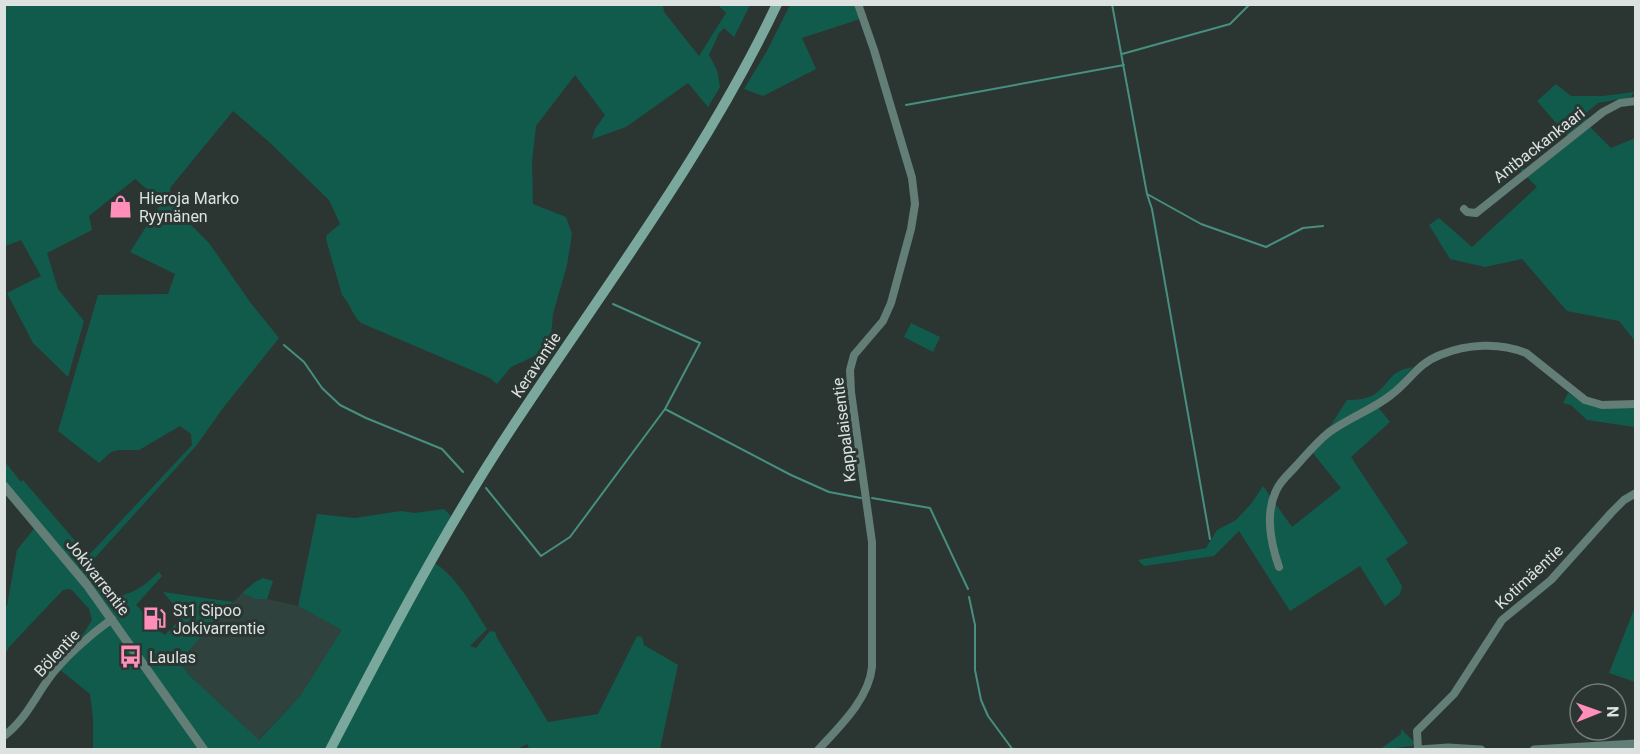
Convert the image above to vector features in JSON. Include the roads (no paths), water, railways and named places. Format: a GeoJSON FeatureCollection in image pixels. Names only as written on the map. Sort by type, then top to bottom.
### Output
{"type":"FeatureCollection","features":[{"type":"Feature","properties":{"kind":"main road","name":"Keravantie"},"geometry":{"type":"LineString","coordinates":[[330,750],[405,605],[470,494],[515,423],[682,177],[747,65],[777,4]]}},
{"type":"Feature","properties":{"kind":"street","name":"Kappalaisentie"},"geometry":{"type":"LineString","coordinates":[[818,750],[864,694],[872,673],[873,561],[850,370],[854,355],[883,321],[891,303],[911,229],[915,204],[912,178],[858,4]]}},
{"type":"Feature","properties":{"kind":"street","name":"Antbackankaari"},"geometry":{"type":"LineString","coordinates":[[1464,209],[1467,212],[1476,213],[1603,112],[1620,104],[1635,101]]}},
{"type":"Feature","properties":{"kind":"street"},"geometry":{"type":"LineString","coordinates":[[1279,567],[1272,548],[1271,533],[1272,502],[1280,483],[1329,433],[1392,395],[1429,360],[1467,347],[1493,346],[1517,350],[1526,353],[1585,400],[1602,405],[1635,404]]}},
{"type":"Feature","properties":{"kind":"street","name":"Jokivarrentie"},"geometry":{"type":"LineString","coordinates":[[4,486],[87,585],[204,750]]}},
{"type":"Feature","properties":{"kind":"street","name":"Kotimäentie"},"geometry":{"type":"LineString","coordinates":[[1418,750],[1417,731],[1454,694],[1502,620],[1551,579],[1612,512],[1635,493]]}},
{"type":"Feature","properties":{"kind":"street","name":"Bölentie"},"geometry":{"type":"LineString","coordinates":[[4,736],[20,723],[56,669],[99,628],[112,619]]}},
{"type":"Feature","properties":{"kind":"street"},"geometry":{"type":"LineString","coordinates":[[1534,750],[1635,744]]}},
{"type":"Feature","properties":{"kind":"street"},"geometry":{"type":"LineString","coordinates":[[1418,750],[1448,748],[1481,750]]}},
{"type":"Feature","properties":{"kind":"waterway"},"geometry":{"type":"LineString","coordinates":[[1112,4],[1147,194],[1152,209],[1210,539]]}},
{"type":"Feature","properties":{"kind":"waterway"},"geometry":{"type":"LineString","coordinates":[[1122,54],[1230,24],[1250,4]]}},
{"type":"Feature","properties":{"kind":"waterway"},"geometry":{"type":"LineString","coordinates":[[906,105],[1124,65]]}},
{"type":"Feature","properties":{"kind":"waterway"},"geometry":{"type":"LineString","coordinates":[[1147,194],[1201,224],[1266,247],[1303,228],[1323,226]]}},
{"type":"Feature","properties":{"kind":"waterway"},"geometry":{"type":"LineString","coordinates":[[486,488],[541,556],[570,537],[665,409],[700,343],[613,304]]}},
{"type":"Feature","properties":{"kind":"waterway"},"geometry":{"type":"LineString","coordinates":[[284,345],[304,362],[322,388],[340,405],[442,449],[463,472]]}},
{"type":"Feature","properties":{"kind":"waterway"},"geometry":{"type":"LineString","coordinates":[[665,409],[791,475],[829,492],[861,498]]}},
{"type":"Feature","properties":{"kind":"waterway"},"geometry":{"type":"LineString","coordinates":[[872,498],[930,508],[968,589]]}},
{"type":"Feature","properties":{"kind":"waterway"},"geometry":{"type":"LineString","coordinates":[[969,597],[975,625],[975,670],[981,700],[988,716],[1013,750]]}},
{"type":"Feature","properties":{"kind":"place","name":"Hieroja Marko Ryynänen"},"geometry":{"type":"Point","coordinates":[121,207]}},
{"type":"Feature","properties":{"kind":"place","name":"St1 Sipoo Jokivarrentie"},"geometry":{"type":"Point","coordinates":[155,619]}},
{"type":"Feature","properties":{"kind":"place","name":"Laulas"},"geometry":{"type":"Point","coordinates":[131,657]}}]}
